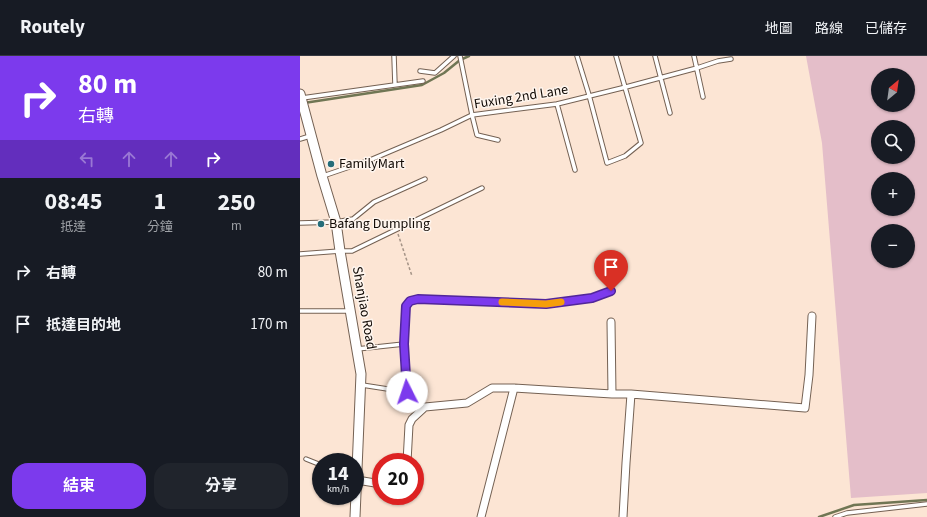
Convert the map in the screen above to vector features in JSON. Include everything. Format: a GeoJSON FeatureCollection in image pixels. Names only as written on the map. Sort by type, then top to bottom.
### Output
{"type":"FeatureCollection","features":[{"type":"Feature","properties":{"kind":"main road","name":"Shanjiao Road"},"geometry":{"type":"LineString","coordinates":[[301,96],[336,222],[361,374],[357,453]]}},
{"type":"Feature","properties":{"kind":"main road","name":"Shanjiao Road"},"geometry":{"type":"LineString","coordinates":[[355,505],[355,517]]}},
{"type":"Feature","properties":{"kind":"street"},"geometry":{"type":"LineString","coordinates":[[407,453],[409,425],[412,419],[425,407],[467,403],[492,388],[631,394],[805,408],[809,375],[812,316]]}},
{"type":"Feature","properties":{"kind":"street"},"geometry":{"type":"LineString","coordinates":[[611,322],[612,394]]}},
{"type":"Feature","properties":{"kind":"street"},"geometry":{"type":"LineString","coordinates":[[481,517],[514,388]]}},
{"type":"Feature","properties":{"kind":"street"},"geometry":{"type":"LineString","coordinates":[[623,517],[631,394]]}},
{"type":"Feature","properties":{"kind":"lane"},"geometry":{"type":"LineString","coordinates":[[394,56],[395,85]]}},
{"type":"Feature","properties":{"kind":"lane"},"geometry":{"type":"LineString","coordinates":[[420,71],[435,73],[454,56]]}},
{"type":"Feature","properties":{"kind":"lane"},"geometry":{"type":"LineString","coordinates":[[460,56],[477,135],[498,140]]}},
{"type":"Feature","properties":{"kind":"lane"},"geometry":{"type":"LineString","coordinates":[[577,56],[607,163],[625,156],[641,143],[616,56]]}},
{"type":"Feature","properties":{"kind":"lane"},"geometry":{"type":"LineString","coordinates":[[655,56],[670,113]]}},
{"type":"Feature","properties":{"kind":"lane"},"geometry":{"type":"LineString","coordinates":[[694,56],[703,97]]}},
{"type":"Feature","properties":{"kind":"lane"},"geometry":{"type":"LineString","coordinates":[[716,56],[718,62]]}},
{"type":"Feature","properties":{"kind":"lane","name":"Fuxing 2nd Lane"},"geometry":{"type":"LineString","coordinates":[[322,176],[370,160],[441,130],[472,115],[557,104],[626,88],[731,59]]}},
{"type":"Feature","properties":{"kind":"lane"},"geometry":{"type":"LineString","coordinates":[[301,96],[423,81]]}},
{"type":"Feature","properties":{"kind":"lane"},"geometry":{"type":"LineString","coordinates":[[557,104],[574,170]]}},
{"type":"Feature","properties":{"kind":"lane"},"geometry":{"type":"LineString","coordinates":[[300,139],[312,136]]}},
{"type":"Feature","properties":{"kind":"lane"},"geometry":{"type":"LineString","coordinates":[[300,223],[336,222],[353,219],[374,202],[426,179]]}},
{"type":"Feature","properties":{"kind":"lane"},"geometry":{"type":"LineString","coordinates":[[300,254],[340,251],[352,252],[482,188]]}},
{"type":"Feature","properties":{"kind":"lane"},"geometry":{"type":"LineString","coordinates":[[361,385],[407,392],[404,344],[406,306],[410,301],[418,299],[546,304],[592,298],[611,291]]}},
{"type":"Feature","properties":{"kind":"lane"},"geometry":{"type":"LineString","coordinates":[[300,311],[350,311]]}},
{"type":"Feature","properties":{"kind":"lane"},"geometry":{"type":"LineString","coordinates":[[357,349],[404,344]]}},
{"type":"Feature","properties":{"kind":"lane"},"geometry":{"type":"LineString","coordinates":[[306,459],[312,461]]}},
{"type":"Feature","properties":{"kind":"lane"},"geometry":{"type":"LineString","coordinates":[[835,517],[847,513],[927,504]]}},
{"type":"Feature","properties":{"kind":"path"},"geometry":{"type":"LineString","coordinates":[[396,230],[412,276]]}},
{"type":"Feature","properties":{"kind":"shaded area"},"geometry":{"type":"Polygon","coordinates":[[[806,56],[927,56],[927,493],[851,498],[822,143],[806,56]]]}},
{"type":"Feature","properties":{"kind":"waterway"},"geometry":{"type":"LineString","coordinates":[[304,103],[422,85],[444,73],[460,60],[469,56]]}},
{"type":"Feature","properties":{"kind":"waterway"},"geometry":{"type":"LineString","coordinates":[[819,517],[854,505],[927,500]]}},
{"type":"Feature","properties":{"kind":"slow traffic"},"geometry":{"type":"LineString","coordinates":[[502,302],[546,304],[561,302]]}},
{"type":"Feature","properties":{"kind":"place","name":"FamilyMart"},"geometry":{"type":"Point","coordinates":[331,164]}},
{"type":"Feature","properties":{"kind":"place","name":"Bafang Dumpling"},"geometry":{"type":"Point","coordinates":[321,224]}},
{"type":"Feature","properties":{"kind":"route"},"geometry":{"type":"LineString","coordinates":[[407,392],[404,344],[406,306],[410,301],[418,299],[546,304],[592,298],[611,291]]}}]}
